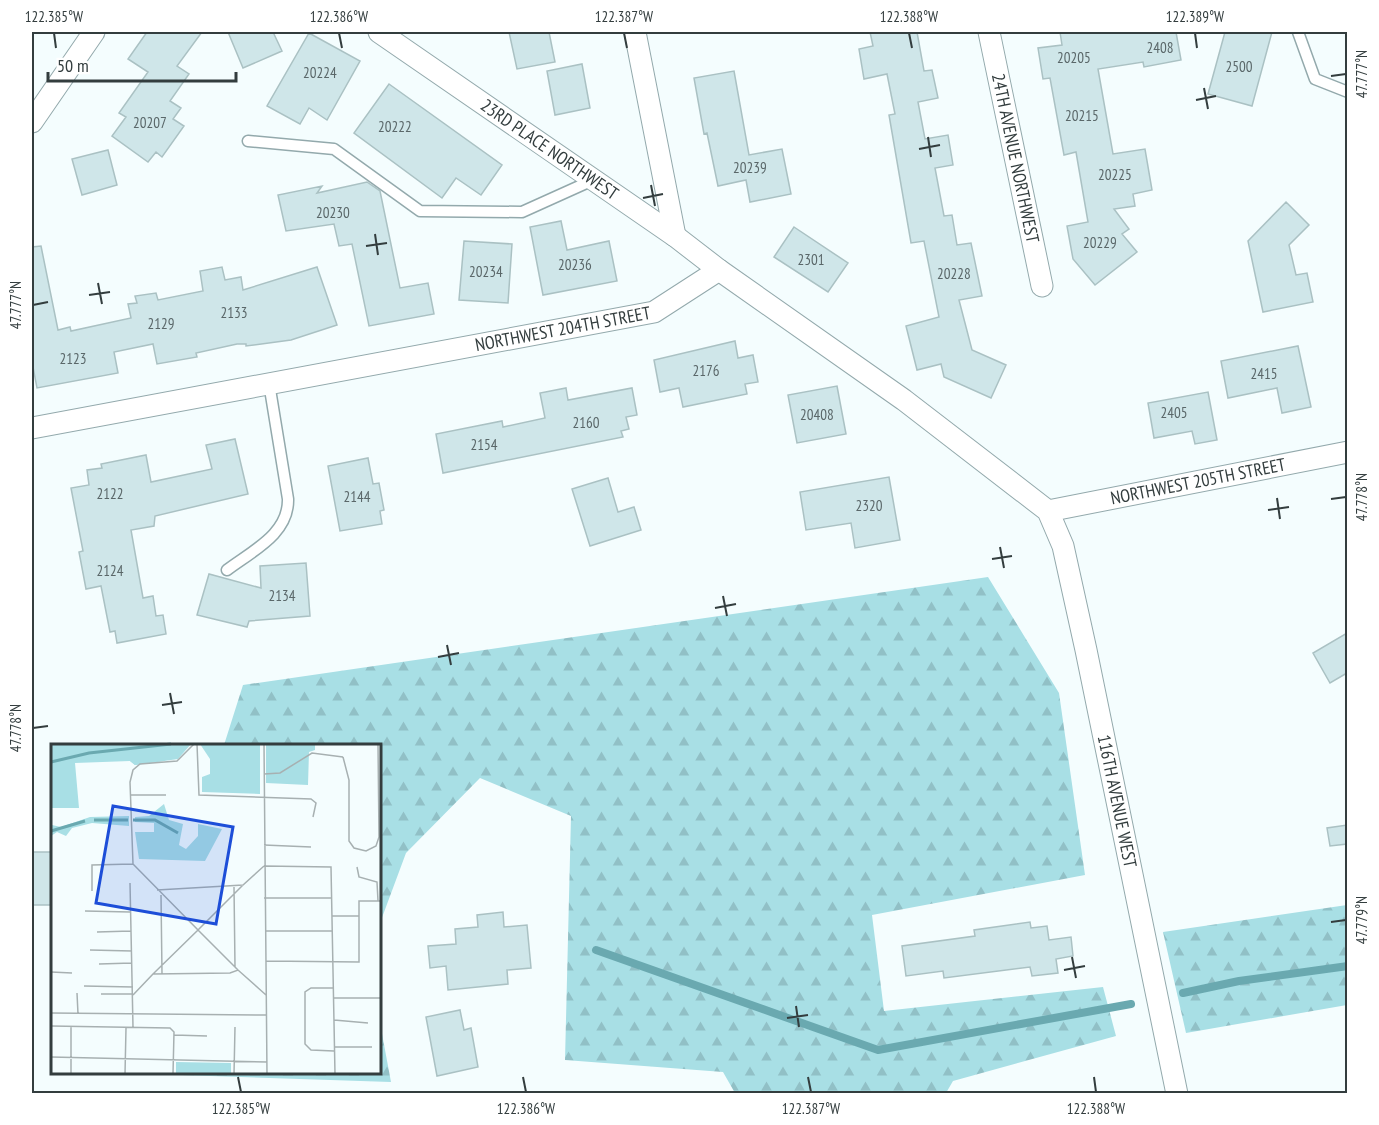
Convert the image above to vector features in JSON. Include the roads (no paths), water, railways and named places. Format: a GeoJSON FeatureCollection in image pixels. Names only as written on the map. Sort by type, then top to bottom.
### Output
{"type":"FeatureCollection","features":[{"type":"Feature","properties":{"kind":"street"},"geometry":{"type":"LineString","coordinates":[[32,122],[94,32]]}},
{"type":"Feature","properties":{"kind":"street","name":"23RD PLACE NORTHWEST"},"geometry":{"type":"LineString","coordinates":[[379,32],[675,236],[719,270]]}},
{"type":"Feature","properties":{"kind":"street"},"geometry":{"type":"LineString","coordinates":[[635,32],[675,236]]}},
{"type":"Feature","properties":{"kind":"street","name":"24TH AVENUE NORTHWEST"},"geometry":{"type":"LineString","coordinates":[[989,32],[1042,286]]}},
{"type":"Feature","properties":{"kind":"street"},"geometry":{"type":"LineString","coordinates":[[719,270],[904,400],[1048,511]]}},
{"type":"Feature","properties":{"kind":"street","name":"NORTHWEST 204TH STREET"},"geometry":{"type":"LineString","coordinates":[[32,428],[654,312],[719,270]]}},
{"type":"Feature","properties":{"kind":"street","name":"NORTHWEST 205TH STREET"},"geometry":{"type":"LineString","coordinates":[[1048,511],[1347,453]]}},
{"type":"Feature","properties":{"kind":"street","name":"116TH AVENUE WEST"},"geometry":{"type":"LineString","coordinates":[[1048,511],[1063,546],[1177,1094]]}},
{"type":"Feature","properties":{"kind":"lane"},"geometry":{"type":"LineString","coordinates":[[1298,32],[1315,79],[1347,92]]}},
{"type":"Feature","properties":{"kind":"lane"},"geometry":{"type":"LineString","coordinates":[[248,141],[334,149],[420,211],[522,212],[593,180]]}},
{"type":"Feature","properties":{"kind":"lane"},"geometry":{"type":"LineString","coordinates":[[227,570],[279,531],[286,515],[288,499],[269,383]]}},
{"type":"Feature","properties":{"kind":"waterway"},"geometry":{"type":"LineString","coordinates":[[596,950],[878,1050],[1131,1004]]}},
{"type":"Feature","properties":{"kind":"waterway"},"geometry":{"type":"LineString","coordinates":[[1183,993],[1239,981],[1348,966]]}}]}
